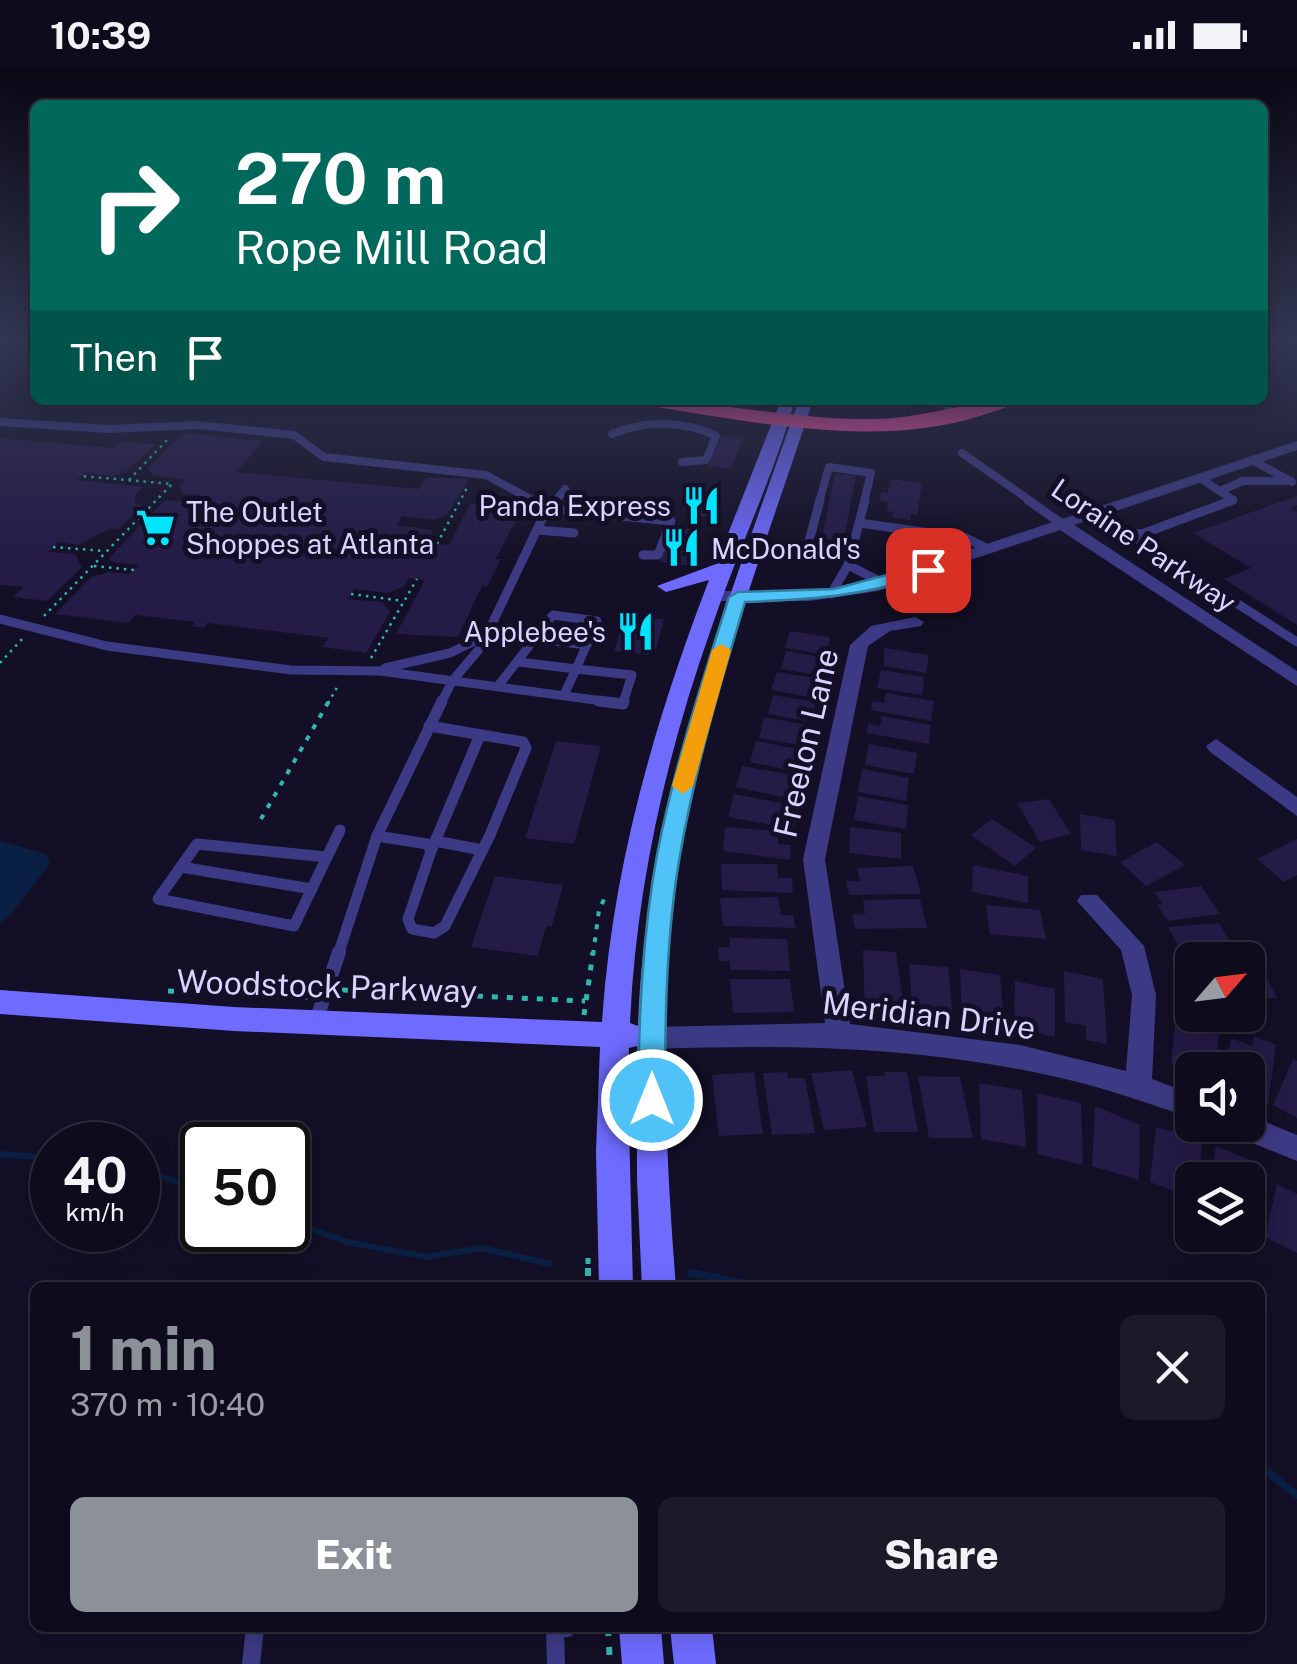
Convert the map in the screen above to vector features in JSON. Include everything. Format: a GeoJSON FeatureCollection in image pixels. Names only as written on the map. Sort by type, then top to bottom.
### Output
{"type":"FeatureCollection","features":[{"type":"Feature","properties":{"kind":"highway"},"geometry":{"type":"LineString","coordinates":[[749,415],[767,424],[791,419],[814,428],[839,423],[884,424],[920,415]]}},
{"type":"Feature","properties":{"kind":"main road"},"geometry":{"type":"LineString","coordinates":[[659,1282],[651,1038],[659,924],[672,838],[726,597],[724,566],[791,419]]}},
{"type":"Feature","properties":{"kind":"main road"},"geometry":{"type":"LineString","coordinates":[[616,1282],[612,1149],[616,1034],[628,909],[643,826],[664,742],[726,597],[791,419]]}},
{"type":"Feature","properties":{"kind":"main road"},"geometry":{"type":"LineString","coordinates":[[666,586],[724,566]]}},
{"type":"Feature","properties":{"kind":"main road","name":"Woodstock Parkway"},"geometry":{"type":"LineString","coordinates":[[0,1002],[320,1008],[651,1038]]}},
{"type":"Feature","properties":{"kind":"main road"},"geometry":{"type":"LineString","coordinates":[[640,1632],[643,1664]]}},
{"type":"Feature","properties":{"kind":"main road"},"geometry":{"type":"LineString","coordinates":[[691,1632],[695,1664]]}},
{"type":"Feature","properties":{"kind":"street"},"geometry":{"type":"LineString","coordinates":[[726,597],[831,594],[885,584],[1297,444]]}},
{"type":"Feature","properties":{"kind":"street","name":"Loraine Parkway"},"geometry":{"type":"LineString","coordinates":[[1062,524],[1297,680]]}},
{"type":"Feature","properties":{"kind":"street","name":"Freelon Lane"},"geometry":{"type":"LineString","coordinates":[[838,1035],[814,859],[859,645],[865,636],[883,627],[915,622]]}},
{"type":"Feature","properties":{"kind":"street"},"geometry":{"type":"LineString","coordinates":[[1216,746],[1297,808]]}},
{"type":"Feature","properties":{"kind":"street"},"geometry":{"type":"LineString","coordinates":[[1090,901],[1132,946],[1144,995],[1138,1084]]}},
{"type":"Feature","properties":{"kind":"street","name":"Meridian Drive"},"geometry":{"type":"LineString","coordinates":[[651,1038],[838,1035],[976,1049],[1138,1084],[1175,1099]]}},
{"type":"Feature","properties":{"kind":"street"},"geometry":{"type":"LineString","coordinates":[[1265,1135],[1297,1148]]}},
{"type":"Feature","properties":{"kind":"lane"},"geometry":{"type":"LineString","coordinates":[[0,422],[120,429],[182,425],[294,435],[324,457],[496,479],[535,500],[542,519]]}},
{"type":"Feature","properties":{"kind":"lane"},"geometry":{"type":"LineString","coordinates":[[612,434],[632,424],[691,428],[716,436],[706,460],[682,462]]}},
{"type":"Feature","properties":{"kind":"lane","name":"Loraine Parkway"},"geometry":{"type":"LineString","coordinates":[[962,453],[1062,524]]}},
{"type":"Feature","properties":{"kind":"lane"},"geometry":{"type":"LineString","coordinates":[[1252,460],[1294,483]]}},
{"type":"Feature","properties":{"kind":"lane"},"geometry":{"type":"LineString","coordinates":[[831,594],[849,561],[871,473],[830,467],[806,549],[849,561],[885,584]]}},
{"type":"Feature","properties":{"kind":"lane"},"geometry":{"type":"LineString","coordinates":[[1126,533],[1142,534],[1234,500],[1200,478]]}},
{"type":"Feature","properties":{"kind":"lane"},"geometry":{"type":"LineString","coordinates":[[1220,491],[1242,482],[1294,483]]}},
{"type":"Feature","properties":{"kind":"lane"},"geometry":{"type":"LineString","coordinates":[[320,1008],[378,836],[429,726],[452,680],[481,647],[542,519],[565,489]]}},
{"type":"Feature","properties":{"kind":"lane"},"geometry":{"type":"LineString","coordinates":[[550,509],[672,520],[658,555],[643,555]]}},
{"type":"Feature","properties":{"kind":"lane"},"geometry":{"type":"LineString","coordinates":[[1095,513],[1297,642]]}},
{"type":"Feature","properties":{"kind":"lane"},"geometry":{"type":"LineString","coordinates":[[859,522],[966,538],[988,550]]}},
{"type":"Feature","properties":{"kind":"lane"},"geometry":{"type":"LineString","coordinates":[[537,530],[574,533]]}},
{"type":"Feature","properties":{"kind":"lane"},"geometry":{"type":"LineString","coordinates":[[498,686],[553,615],[597,622],[564,696]]}},
{"type":"Feature","properties":{"kind":"lane"},"geometry":{"type":"LineString","coordinates":[[0,619],[118,648],[292,670],[367,670],[622,704],[632,675],[518,662]]}},
{"type":"Feature","properties":{"kind":"lane"},"geometry":{"type":"LineString","coordinates":[[367,670],[436,658],[486,636]]}},
{"type":"Feature","properties":{"kind":"lane"},"geometry":{"type":"LineString","coordinates":[[537,639],[587,645]]}},
{"type":"Feature","properties":{"kind":"lane"},"geometry":{"type":"LineString","coordinates":[[429,726],[523,742],[526,748],[445,926],[434,933],[412,929],[408,918],[433,846],[480,735]]}},
{"type":"Feature","properties":{"kind":"lane"},"geometry":{"type":"LineString","coordinates":[[327,857],[196,844],[158,899],[294,926],[340,830]]}},
{"type":"Feature","properties":{"kind":"lane"},"geometry":{"type":"LineString","coordinates":[[378,836],[482,850]]}},
{"type":"Feature","properties":{"kind":"lane"},"geometry":{"type":"LineString","coordinates":[[181,867],[312,889]]}},
{"type":"Feature","properties":{"kind":"lane"},"geometry":{"type":"LineString","coordinates":[[250,1664],[254,1632]]}},
{"type":"Feature","properties":{"kind":"lane"},"geometry":{"type":"LineString","coordinates":[[556,1664],[559,1632]]}},
{"type":"Feature","properties":{"kind":"path"},"geometry":{"type":"LineString","coordinates":[[129,480],[182,425]]}},
{"type":"Feature","properties":{"kind":"path"},"geometry":{"type":"LineString","coordinates":[[437,544],[475,474]]}},
{"type":"Feature","properties":{"kind":"path"},"geometry":{"type":"LineString","coordinates":[[0,663],[172,484],[82,476]]}},
{"type":"Feature","properties":{"kind":"path"},"geometry":{"type":"LineString","coordinates":[[53,547],[105,551]]}},
{"type":"Feature","properties":{"kind":"path"},"geometry":{"type":"LineString","coordinates":[[94,566],[134,570]]}},
{"type":"Feature","properties":{"kind":"path"},"geometry":{"type":"LineString","coordinates":[[367,670],[417,579]]}},
{"type":"Feature","properties":{"kind":"path"},"geometry":{"type":"LineString","coordinates":[[351,594],[403,601]]}},
{"type":"Feature","properties":{"kind":"path"},"geometry":{"type":"LineString","coordinates":[[262,819],[340,684],[343,670]]}},
{"type":"Feature","properties":{"kind":"path"},"geometry":{"type":"LineString","coordinates":[[167,992],[304,998],[320,1008],[347,988],[354,992],[585,1001]]}},
{"type":"Feature","properties":{"kind":"path"},"geometry":{"type":"LineString","coordinates":[[608,1632],[610,1664]]}},
{"type":"Feature","properties":{"kind":"water"},"geometry":{"type":"Polygon","coordinates":[[[0,841],[46,854],[50,864],[0,923],[0,841]]]}},
{"type":"Feature","properties":{"kind":"building"},"geometry":{"type":"Polygon","coordinates":[[[184,433],[263,441],[236,472],[419,489],[426,477],[470,479],[446,516],[432,520],[402,516],[397,525],[433,530],[430,543],[449,545],[470,504],[522,508],[496,559],[501,559],[487,587],[482,586],[458,637],[396,634],[425,580],[409,578],[404,587],[387,593],[354,589],[348,599],[382,602],[390,612],[366,653],[322,647],[329,638],[207,623],[204,628],[191,626],[195,622],[135,615],[128,623],[55,614],[91,577],[109,572],[130,574],[134,570],[138,565],[112,562],[109,558],[165,500],[195,503],[201,495],[184,494],[179,487],[185,480],[153,475],[147,468],[184,433]]]}},
{"type":"Feature","properties":{"kind":"building"},"geometry":{"type":"Polygon","coordinates":[[[721,436],[743,438],[731,469],[708,466],[721,436]]]}},
{"type":"Feature","properties":{"kind":"building"},"geometry":{"type":"Polygon","coordinates":[[[0,438],[113,448],[120,442],[156,444],[127,471],[112,476],[86,473],[77,480],[143,487],[135,496],[135,504],[143,505],[119,529],[111,528],[79,545],[58,542],[48,552],[75,554],[82,567],[47,601],[13,597],[24,587],[0,585],[0,438]]]}},
{"type":"Feature","properties":{"kind":"building"},"geometry":{"type":"Polygon","coordinates":[[[835,474],[856,476],[842,549],[820,546],[835,474]]]}},
{"type":"Feature","properties":{"kind":"building"},"geometry":{"type":"Polygon","coordinates":[[[891,479],[922,483],[917,515],[911,514],[910,520],[892,517],[893,512],[887,511],[888,502],[880,501],[881,492],[888,493],[891,479]]]}},
{"type":"Feature","properties":{"kind":"building"},"geometry":{"type":"Polygon","coordinates":[[[693,494],[716,496],[710,517],[687,515],[693,494]]]}},
{"type":"Feature","properties":{"kind":"building"},"geometry":{"type":"Polygon","coordinates":[[[1297,496],[1297,505],[1289,508],[1297,512],[1297,625],[1224,579],[1251,568],[1193,533],[1297,496]]]}},
{"type":"Feature","properties":{"kind":"building"},"geometry":{"type":"Polygon","coordinates":[[[673,527],[702,531],[690,566],[660,562],[673,527]]]}},
{"type":"Feature","properties":{"kind":"building"},"geometry":{"type":"Polygon","coordinates":[[[625,615],[664,619],[656,649],[651,649],[649,655],[614,651],[625,615]]]}},
{"type":"Feature","properties":{"kind":"building"},"geometry":{"type":"Polygon","coordinates":[[[790,631],[829,637],[829,655],[785,648],[790,631]]]}},
{"type":"Feature","properties":{"kind":"building"},"geometry":{"type":"Polygon","coordinates":[[[884,648],[929,655],[926,673],[884,666],[884,648]]]}},
{"type":"Feature","properties":{"kind":"building"},"geometry":{"type":"Polygon","coordinates":[[[786,651],[827,658],[823,676],[781,669],[786,651]]]}},
{"type":"Feature","properties":{"kind":"building"},"geometry":{"type":"Polygon","coordinates":[[[881,670],[924,677],[922,695],[877,688],[881,670]]]}},
{"type":"Feature","properties":{"kind":"building"},"geometry":{"type":"Polygon","coordinates":[[[777,672],[821,679],[816,698],[771,690],[777,672]]]}},
{"type":"Feature","properties":{"kind":"building"},"geometry":{"type":"Polygon","coordinates":[[[886,693],[934,701],[931,721],[871,710],[872,701],[884,703],[886,693]]]}},
{"type":"Feature","properties":{"kind":"building"},"geometry":{"type":"Polygon","coordinates":[[[773,695],[816,702],[812,722],[768,714],[773,695]]]}},
{"type":"Feature","properties":{"kind":"building"},"geometry":{"type":"Polygon","coordinates":[[[882,716],[931,725],[929,744],[867,733],[868,724],[880,726],[882,716]]]}},
{"type":"Feature","properties":{"kind":"building"},"geometry":{"type":"Polygon","coordinates":[[[764,717],[807,725],[807,746],[759,738],[764,717]]]}},
{"type":"Feature","properties":{"kind":"building"},"geometry":{"type":"Polygon","coordinates":[[[556,741],[601,746],[574,844],[525,838],[556,741]]]}},
{"type":"Feature","properties":{"kind":"building"},"geometry":{"type":"Polygon","coordinates":[[[756,741],[804,750],[798,772],[750,762],[756,741]]]}},
{"type":"Feature","properties":{"kind":"building"},"geometry":{"type":"Polygon","coordinates":[[[869,744],[917,753],[914,774],[865,765],[869,744]]]}},
{"type":"Feature","properties":{"kind":"building"},"geometry":{"type":"Polygon","coordinates":[[[742,766],[793,775],[791,787],[803,789],[800,801],[736,787],[742,766]]]}},
{"type":"Feature","properties":{"kind":"building"},"geometry":{"type":"Polygon","coordinates":[[[862,769],[909,778],[906,801],[858,792],[862,769]]]}},
{"type":"Feature","properties":{"kind":"building"},"geometry":{"type":"Polygon","coordinates":[[[734,794],[786,804],[783,815],[796,818],[794,829],[728,817],[734,794]]]}},
{"type":"Feature","properties":{"kind":"building"},"geometry":{"type":"Polygon","coordinates":[[[858,796],[908,805],[906,829],[854,820],[858,796]]]}},
{"type":"Feature","properties":{"kind":"building"},"geometry":{"type":"Polygon","coordinates":[[[1049,799],[1071,834],[1040,842],[1017,803],[1049,799]]]}},
{"type":"Feature","properties":{"kind":"building"},"geometry":{"type":"Polygon","coordinates":[[[1080,814],[1115,820],[1117,856],[1081,850],[1080,814]]]}},
{"type":"Feature","properties":{"kind":"building"},"geometry":{"type":"Polygon","coordinates":[[[992,819],[1036,848],[1015,866],[971,835],[992,819]]]}},
{"type":"Feature","properties":{"kind":"building"},"geometry":{"type":"Polygon","coordinates":[[[725,827],[778,831],[778,844],[791,845],[790,860],[723,851],[725,827]]]}},
{"type":"Feature","properties":{"kind":"building"},"geometry":{"type":"Polygon","coordinates":[[[850,827],[901,833],[901,859],[849,853],[850,827]]]}},
{"type":"Feature","properties":{"kind":"building"},"geometry":{"type":"Polygon","coordinates":[[[1297,839],[1297,875],[1284,882],[1257,859],[1297,839]]]}},
{"type":"Feature","properties":{"kind":"building"},"geometry":{"type":"Polygon","coordinates":[[[1157,842],[1185,865],[1146,886],[1120,862],[1157,842]]]}},
{"type":"Feature","properties":{"kind":"building"},"geometry":{"type":"Polygon","coordinates":[[[721,864],[777,864],[778,878],[792,878],[793,893],[722,890],[721,864]]]}},
{"type":"Feature","properties":{"kind":"building"},"geometry":{"type":"Polygon","coordinates":[[[973,865],[1028,876],[1028,903],[972,892],[973,865]]]}},
{"type":"Feature","properties":{"kind":"building"},"geometry":{"type":"Polygon","coordinates":[[[913,866],[921,894],[849,895],[846,881],[860,881],[857,868],[913,866]]]}},
{"type":"Feature","properties":{"kind":"building"},"geometry":{"type":"Polygon","coordinates":[[[495,876],[563,885],[552,926],[546,926],[538,956],[471,947],[495,876]]]}},
{"type":"Feature","properties":{"kind":"building"},"geometry":{"type":"Polygon","coordinates":[[[1201,886],[1220,914],[1168,921],[1157,905],[1162,904],[1155,892],[1201,886]]]}},
{"type":"Feature","properties":{"kind":"building"},"geometry":{"type":"Polygon","coordinates":[[[778,897],[781,915],[793,915],[796,928],[723,926],[720,898],[778,897]]]}},
{"type":"Feature","properties":{"kind":"building"},"geometry":{"type":"Polygon","coordinates":[[[920,899],[927,928],[855,929],[852,915],[865,914],[863,900],[920,899]]]}},
{"type":"Feature","properties":{"kind":"building"},"geometry":{"type":"Polygon","coordinates":[[[986,905],[1040,910],[1046,939],[990,934],[986,905]]]}},
{"type":"Feature","properties":{"kind":"building"},"geometry":{"type":"Polygon","coordinates":[[[1219,923],[1230,942],[1176,942],[1168,927],[1219,923]]]}},
{"type":"Feature","properties":{"kind":"building"},"geometry":{"type":"Polygon","coordinates":[[[730,938],[787,939],[790,971],[730,970],[730,961],[719,961],[718,947],[730,947],[730,938]]]}},
{"type":"Feature","properties":{"kind":"building"},"geometry":{"type":"Polygon","coordinates":[[[863,950],[896,952],[903,1003],[883,1002],[885,1015],[865,1014],[863,950]]]}},
{"type":"Feature","properties":{"kind":"building"},"geometry":{"type":"Polygon","coordinates":[[[909,964],[948,967],[953,1018],[913,1014],[909,964]]]}},
{"type":"Feature","properties":{"kind":"building"},"geometry":{"type":"Polygon","coordinates":[[[960,969],[1000,975],[1004,1025],[962,1019],[960,969]]]}},
{"type":"Feature","properties":{"kind":"building"},"geometry":{"type":"Polygon","coordinates":[[[1064,971],[1103,979],[1107,1044],[1086,1040],[1086,1026],[1065,1022],[1064,971]]]}},
{"type":"Feature","properties":{"kind":"building"},"geometry":{"type":"Polygon","coordinates":[[[1265,975],[1277,998],[1265,998],[1265,975]]]}},
{"type":"Feature","properties":{"kind":"building"},"geometry":{"type":"Polygon","coordinates":[[[730,979],[790,979],[794,1012],[733,1013],[730,979]]]}},
{"type":"Feature","properties":{"kind":"building"},"geometry":{"type":"Polygon","coordinates":[[[1015,981],[1055,989],[1055,1037],[1014,1028],[1015,981]]]}},
{"type":"Feature","properties":{"kind":"building"},"geometry":{"type":"Polygon","coordinates":[[[1175,1027],[1175,1032],[1219,1032],[1217,1052],[1175,1052],[1175,1064],[1171,1063],[1175,1027]]]}},
{"type":"Feature","properties":{"kind":"building"},"geometry":{"type":"Polygon","coordinates":[[[1254,1036],[1276,1045],[1268,1104],[1265,1052],[1229,1052],[1231,1038],[1252,1046],[1254,1036]]]}},
{"type":"Feature","properties":{"kind":"building"},"geometry":{"type":"Polygon","coordinates":[[[1293,1059],[1297,1061],[1297,1118],[1273,1105],[1293,1059]]]}},
{"type":"Feature","properties":{"kind":"building"},"geometry":{"type":"Polygon","coordinates":[[[852,1070],[867,1127],[824,1130],[811,1073],[852,1070]]]}},
{"type":"Feature","properties":{"kind":"building"},"geometry":{"type":"Polygon","coordinates":[[[754,1072],[763,1134],[719,1136],[712,1075],[754,1072]]]}},
{"type":"Feature","properties":{"kind":"building"},"geometry":{"type":"Polygon","coordinates":[[[787,1072],[788,1078],[805,1078],[815,1133],[772,1135],[763,1073],[787,1072]]]}},
{"type":"Feature","properties":{"kind":"building"},"geometry":{"type":"Polygon","coordinates":[[[884,1072],[907,1072],[918,1132],[874,1132],[866,1076],[885,1076],[884,1072]]]}},
{"type":"Feature","properties":{"kind":"building"},"geometry":{"type":"Polygon","coordinates":[[[918,1076],[960,1077],[973,1138],[929,1138],[918,1076]]]}},
{"type":"Feature","properties":{"kind":"building"},"geometry":{"type":"Polygon","coordinates":[[[979,1083],[1022,1090],[1026,1147],[981,1139],[979,1083]]]}},
{"type":"Feature","properties":{"kind":"building"},"geometry":{"type":"Polygon","coordinates":[[[1037,1093],[1081,1103],[1083,1165],[1037,1154],[1037,1093]]]}},
{"type":"Feature","properties":{"kind":"building"},"geometry":{"type":"Polygon","coordinates":[[[1095,1106],[1140,1125],[1139,1180],[1092,1166],[1095,1106]]]}},
{"type":"Feature","properties":{"kind":"building"},"geometry":{"type":"Polygon","coordinates":[[[1156,1127],[1175,1132],[1175,1142],[1202,1142],[1200,1162],[1175,1162],[1175,1192],[1150,1182],[1156,1127]]]}},
{"type":"Feature","properties":{"kind":"building"},"geometry":{"type":"Polygon","coordinates":[[[1216,1146],[1256,1162],[1213,1162],[1216,1146]]]}},
{"type":"Feature","properties":{"kind":"building"},"geometry":{"type":"Polygon","coordinates":[[[1277,1184],[1297,1194],[1297,1253],[1265,1237],[1277,1184]]]}},
{"type":"Feature","properties":{"kind":"waterway"},"geometry":{"type":"LineString","coordinates":[[0,1154],[30,1156]]}},
{"type":"Feature","properties":{"kind":"waterway"},"geometry":{"type":"LineString","coordinates":[[160,1176],[180,1183]]}},
{"type":"Feature","properties":{"kind":"waterway"},"geometry":{"type":"LineString","coordinates":[[310,1229],[347,1242],[427,1257],[482,1248],[550,1264]]}},
{"type":"Feature","properties":{"kind":"waterway"},"geometry":{"type":"LineString","coordinates":[[691,1273],[736,1282]]}},
{"type":"Feature","properties":{"kind":"waterway"},"geometry":{"type":"LineString","coordinates":[[1265,1470],[1297,1495]]}},
{"type":"Feature","properties":{"kind":"slow traffic"},"geometry":{"type":"LineString","coordinates":[[683,786],[721,650]]}},
{"type":"Feature","properties":{"kind":"place","name":"Panda Express"},"geometry":{"type":"Point","coordinates":[701,505]}},
{"type":"Feature","properties":{"kind":"place","name":"The Outlet Shoppes at Atlanta"},"geometry":{"type":"Point","coordinates":[156,527]}},
{"type":"Feature","properties":{"kind":"place","name":"McDonald's"},"geometry":{"type":"Point","coordinates":[681,548]}},
{"type":"Feature","properties":{"kind":"place","name":"Applebee's"},"geometry":{"type":"Point","coordinates":[636,631]}},
{"type":"Feature","properties":{"kind":"route"},"geometry":{"type":"LineString","coordinates":[[652,1100],[652,1001],[668,856],[700,719],[738,597],[834,594],[878,586],[928,570]]}}]}
